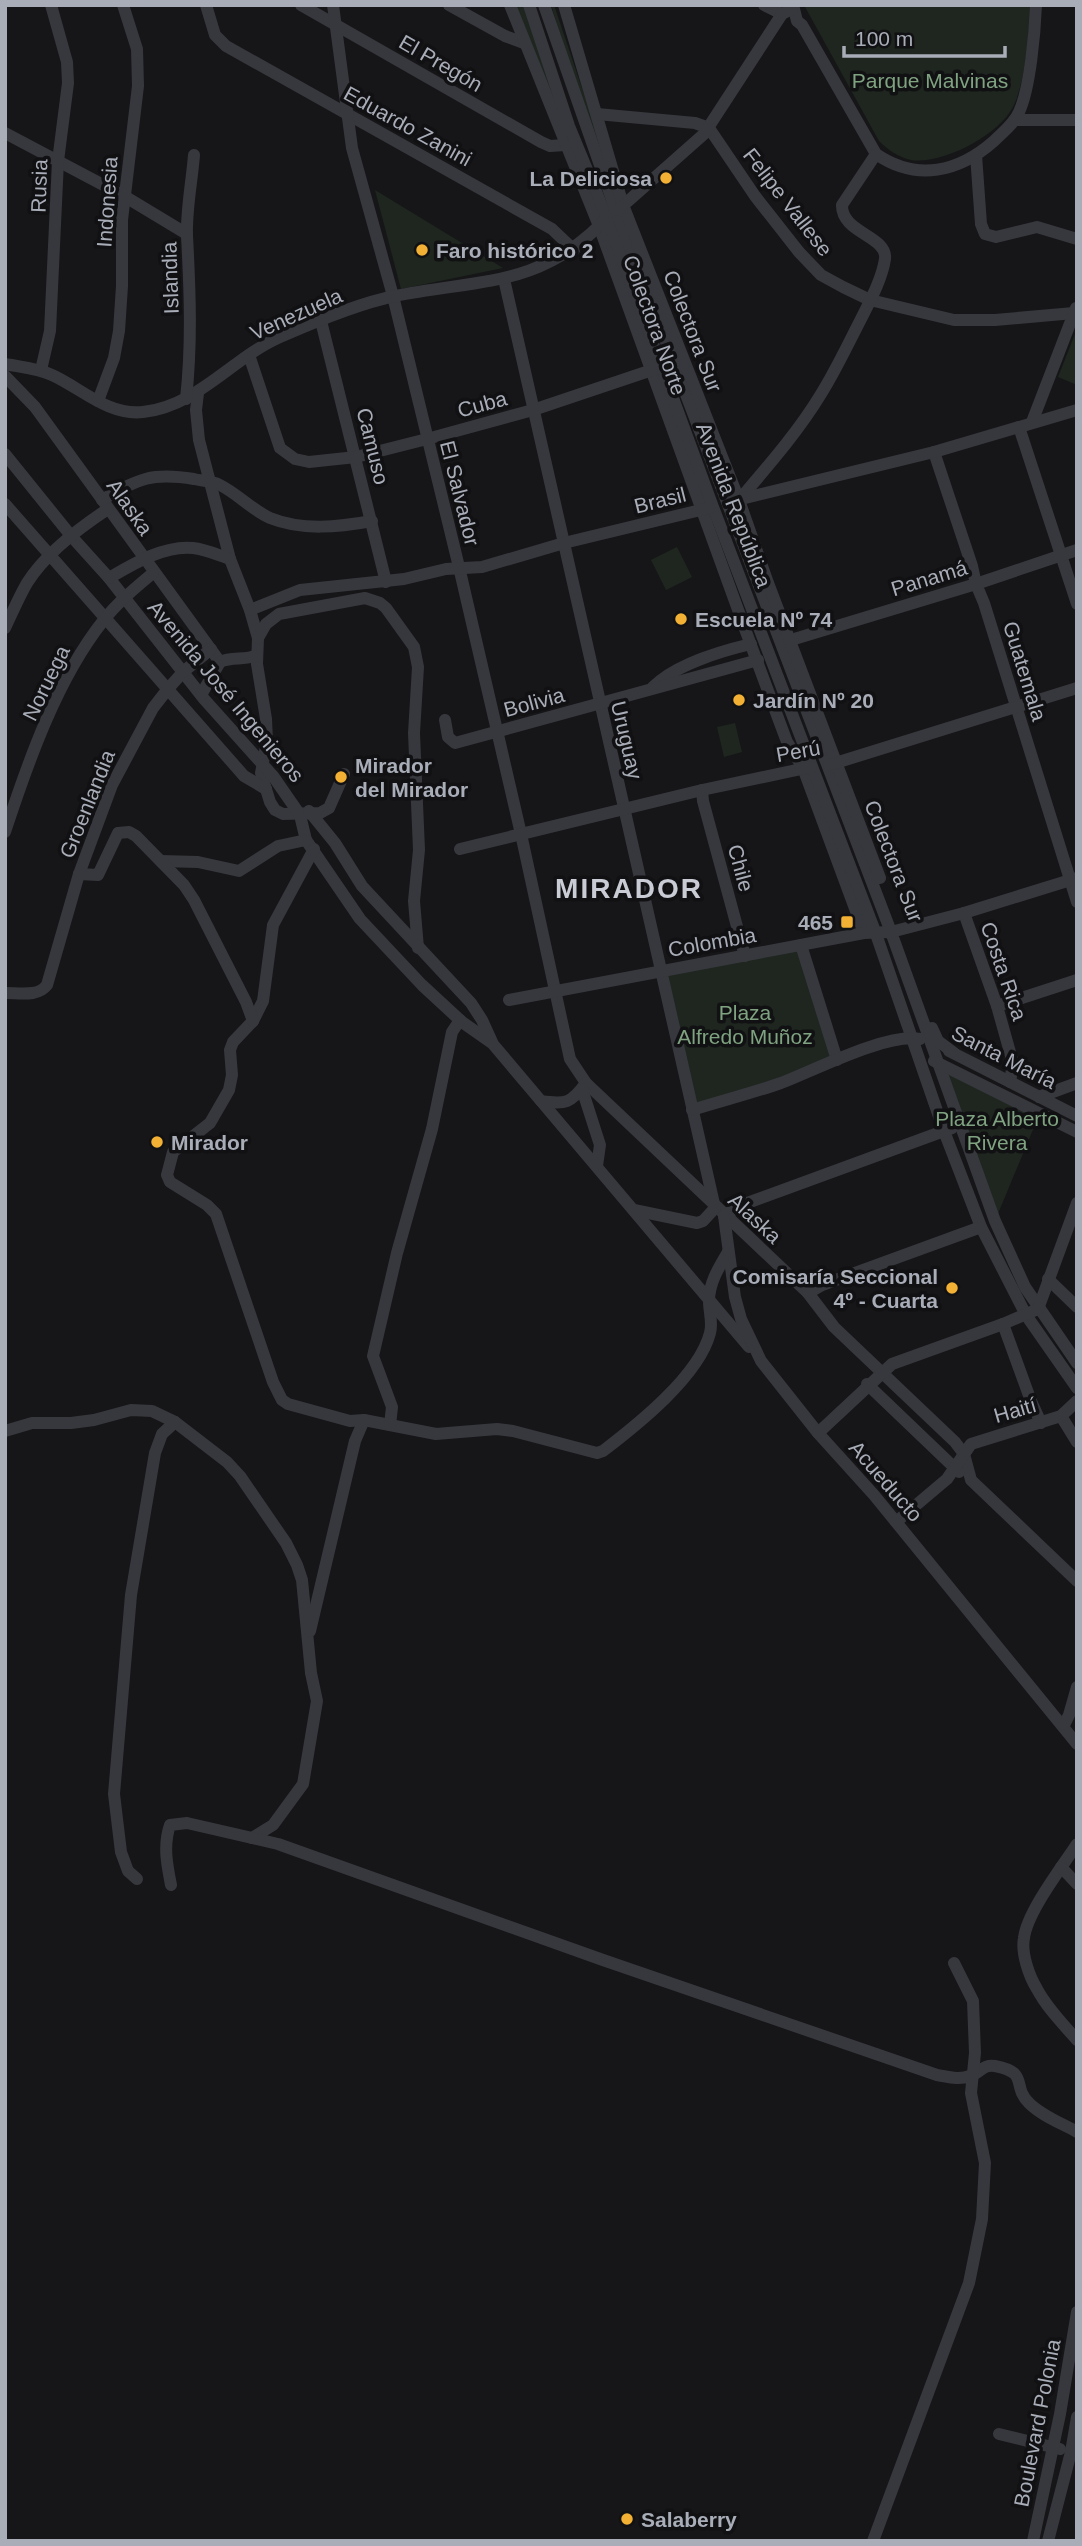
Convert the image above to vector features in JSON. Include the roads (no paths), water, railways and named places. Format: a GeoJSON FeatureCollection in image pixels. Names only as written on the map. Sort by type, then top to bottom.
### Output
{"type":"FeatureCollection","features":[{"type":"Feature","properties":{"kind":"street","name":"Rusia"},"geometry":{"type":"LineString","coordinates":[[41,370],[50,331],[58,162],[65,116],[67,62],[51,5]]}},
{"type":"Feature","properties":{"kind":"street","name":"Indonesia"},"geometry":{"type":"LineString","coordinates":[[98,401],[114,358],[119,331],[124,197],[139,65],[137,49],[123,5]]}},
{"type":"Feature","properties":{"kind":"street","name":"Eduardo Zanini"},"geometry":{"type":"LineString","coordinates":[[206,5],[219,40],[552,229],[574,250]]}},
{"type":"Feature","properties":{"kind":"street","name":"El Pregón"},"geometry":{"type":"LineString","coordinates":[[300,5],[541,142],[550,146],[565,145]]}},
{"type":"Feature","properties":{"kind":"street","name":"El Salvador"},"geometry":{"type":"LineString","coordinates":[[333,5],[352,148],[393,296],[459,567],[570,1059],[584,1086]]}},
{"type":"Feature","properties":{"kind":"street"},"geometry":{"type":"LineString","coordinates":[[449,5],[505,36],[524,43]]}},
{"type":"Feature","properties":{"kind":"street","name":"Colectora Norte"},"geometry":{"type":"LineString","coordinates":[[510,5],[565,145],[611,215],[656,369],[708,508],[751,644],[787,742],[808,767],[870,933]]}},
{"type":"Feature","properties":{"kind":"street"},"geometry":{"type":"LineString","coordinates":[[529,5],[569,126],[611,215]]}},
{"type":"Feature","properties":{"kind":"street"},"geometry":{"type":"LineString","coordinates":[[544,5],[611,215]]}},
{"type":"Feature","properties":{"kind":"street","name":"Colectora Sur"},"geometry":{"type":"LineString","coordinates":[[564,5],[597,114],[611,215],[791,640],[832,764],[934,1032],[938,1041],[954,1054]]}},
{"type":"Feature","properties":{"kind":"street"},"geometry":{"type":"LineString","coordinates":[[764,5],[789,9],[802,24],[876,154],[892,165],[922,171],[960,164],[976,155],[1015,120],[1021,110],[1027,80],[1036,5]]}},
{"type":"Feature","properties":{"kind":"street","name":"Venezuela"},"geometry":{"type":"LineString","coordinates":[[5,364],[41,370],[98,401],[124,412],[140,413],[156,410],[198,393],[268,342],[321,321],[393,296],[504,279],[548,264],[574,250],[709,128],[789,9]]}},
{"type":"Feature","properties":{"kind":"street"},"geometry":{"type":"LineString","coordinates":[[597,114],[695,123],[709,128]]}},
{"type":"Feature","properties":{"kind":"street"},"geometry":{"type":"LineString","coordinates":[[1015,120],[1077,120]]}},
{"type":"Feature","properties":{"kind":"street","name":"Felipe Vallese"},"geometry":{"type":"LineString","coordinates":[[709,128],[755,196],[799,252],[821,275],[870,300],[954,320],[995,320],[1075,310]]}},
{"type":"Feature","properties":{"kind":"street"},"geometry":{"type":"LineString","coordinates":[[5,133],[187,234]]}},
{"type":"Feature","properties":{"kind":"street"},"geometry":{"type":"LineString","coordinates":[[734,501],[785,445],[821,395],[870,300],[885,258],[883,250],[847,221],[842,214],[842,205],[876,154]]}},
{"type":"Feature","properties":{"kind":"street","name":"Islandia"},"geometry":{"type":"LineString","coordinates":[[186,399],[191,347],[187,234],[194,155]]}},
{"type":"Feature","properties":{"kind":"street"},"geometry":{"type":"LineString","coordinates":[[976,155],[981,224],[985,234],[996,237],[1037,227],[1077,239]]}},
{"type":"Feature","properties":{"kind":"street","name":"Uruguay"},"geometry":{"type":"LineString","coordinates":[[504,279],[692,1110],[720,1212]]}},
{"type":"Feature","properties":{"kind":"street"},"geometry":{"type":"LineString","coordinates":[[1032,422],[1075,310]]}},
{"type":"Feature","properties":{"kind":"street","name":"Camuso"},"geometry":{"type":"LineString","coordinates":[[321,321],[386,582]]}},
{"type":"Feature","properties":{"kind":"street","name":"Cuba"},"geometry":{"type":"LineString","coordinates":[[249,355],[280,448],[295,459],[309,461],[356,457],[427,439],[533,410],[656,369]]}},
{"type":"Feature","properties":{"kind":"street","name":"Alaska"},"geometry":{"type":"LineString","coordinates":[[5,376],[35,408],[220,662]]}},
{"type":"Feature","properties":{"kind":"street"},"geometry":{"type":"LineString","coordinates":[[198,393],[196,410],[199,440],[230,559],[258,638],[257,655],[266,719],[267,741],[262,765],[266,789],[275,810],[283,814],[320,813],[329,808],[344,774]]}},
{"type":"Feature","properties":{"kind":"street","name":"Brasil"},"geometry":{"type":"LineString","coordinates":[[250,610],[300,590],[386,582],[459,567],[482,567],[564,543],[934,452],[1077,410]]}},
{"type":"Feature","properties":{"kind":"street"},"geometry":{"type":"LineString","coordinates":[[1019,427],[1077,604]]}},
{"type":"Feature","properties":{"kind":"street","name":"Guatemala"},"geometry":{"type":"LineString","coordinates":[[934,452],[1073,879],[1077,902]]}},
{"type":"Feature","properties":{"kind":"street","name":"Avenida José Ingenieros"},"geometry":{"type":"LineString","coordinates":[[5,454],[109,578],[201,695],[274,776],[291,800],[307,814],[310,844],[360,919],[422,985],[460,1020],[492,1042],[761,1361]]}},
{"type":"Feature","properties":{"kind":"street"},"geometry":{"type":"LineString","coordinates":[[5,628],[27,584],[49,556],[105,505],[142,479],[157,475],[210,482],[228,490],[256,510],[285,523],[329,527],[372,521]]}},
{"type":"Feature","properties":{"kind":"street","name":"Avenida República"},"geometry":{"type":"LineString","coordinates":[[734,501],[832,764]]}},
{"type":"Feature","properties":{"kind":"street"},"geometry":{"type":"LineString","coordinates":[[5,504],[244,776],[266,789]]}},
{"type":"Feature","properties":{"kind":"street","name":"Avenida República"},"geometry":{"type":"LineString","coordinates":[[708,508],[808,767]]}},
{"type":"Feature","properties":{"kind":"street"},"geometry":{"type":"LineString","coordinates":[[109,578],[144,559],[168,551],[192,548],[230,559]]}},
{"type":"Feature","properties":{"kind":"street","name":"Panamá"},"geometry":{"type":"LineString","coordinates":[[791,640],[1077,550]]}},
{"type":"Feature","properties":{"kind":"street","name":"Noruega"},"geometry":{"type":"LineString","coordinates":[[5,832],[46,723],[77,660],[105,618],[153,573]]}},
{"type":"Feature","properties":{"kind":"street"},"geometry":{"type":"LineString","coordinates":[[258,638],[266,624],[279,614],[365,598],[386,608],[414,647],[418,667],[414,733],[419,850],[414,901],[418,948]]}},
{"type":"Feature","properties":{"kind":"street","name":"Bolivia"},"geometry":{"type":"LineString","coordinates":[[649,691],[669,674],[720,653],[751,644]]}},
{"type":"Feature","properties":{"kind":"street","name":"Groenlandia"},"geometry":{"type":"LineString","coordinates":[[5,993],[36,993],[47,985],[79,874],[112,785],[153,708],[183,672],[211,649]]}},
{"type":"Feature","properties":{"kind":"street"},"geometry":{"type":"LineString","coordinates":[[201,695],[220,662],[248,659],[257,655]]}},
{"type":"Feature","properties":{"kind":"street","name":"Bolivia"},"geometry":{"type":"LineString","coordinates":[[445,720],[448,737],[455,743],[758,660]]}},
{"type":"Feature","properties":{"kind":"street","name":"Perú"},"geometry":{"type":"LineString","coordinates":[[460,849],[702,790],[832,764],[1077,688]]}},
{"type":"Feature","properties":{"kind":"street","name":"Chile"},"geometry":{"type":"LineString","coordinates":[[702,790],[745,956]]}},
{"type":"Feature","properties":{"kind":"street"},"geometry":{"type":"LineString","coordinates":[[307,814],[335,843],[362,886],[471,1003],[492,1042]]}},
{"type":"Feature","properties":{"kind":"street"},"geometry":{"type":"LineString","coordinates":[[79,874],[97,875],[102,870],[114,838],[122,831],[136,836],[184,885],[194,900],[253,1021]]}},
{"type":"Feature","properties":{"kind":"street"},"geometry":{"type":"LineString","coordinates":[[161,861],[198,862],[239,871],[278,846],[310,844],[273,925],[263,1001],[253,1021],[233,1042],[230,1050],[232,1075],[220,1108],[210,1123],[173,1152],[167,1175],[170,1182],[207,1205],[216,1214],[273,1382],[282,1400],[350,1422],[364,1420],[436,1434],[497,1429],[513,1431],[597,1453],[603,1451],[668,1395],[701,1354],[710,1333],[712,1320],[709,1301],[712,1283],[728,1252]]}},
{"type":"Feature","properties":{"kind":"street"},"geometry":{"type":"LineString","coordinates":[[1073,879],[964,913],[895,930],[937,1062],[995,1221],[1025,1287],[1077,1363]]}},
{"type":"Feature","properties":{"kind":"street","name":"Costa Rica"},"geometry":{"type":"LineString","coordinates":[[964,913],[997,1006],[1013,1063],[1010,1082]]}},
{"type":"Feature","properties":{"kind":"street","name":"Colombia"},"geometry":{"type":"LineString","coordinates":[[509,1000],[662,970],[895,930]]}},
{"type":"Feature","properties":{"kind":"street"},"geometry":{"type":"LineString","coordinates":[[870,933],[920,1057],[944,1131],[981,1227],[1026,1315],[1077,1388]]}},
{"type":"Feature","properties":{"kind":"street"},"geometry":{"type":"LineString","coordinates":[[801,945],[838,1060]]}},
{"type":"Feature","properties":{"kind":"street"},"geometry":{"type":"LineString","coordinates":[[997,1006],[1077,980]]}},
{"type":"Feature","properties":{"kind":"street"},"geometry":{"type":"LineString","coordinates":[[390,1425],[392,1407],[373,1356],[397,1253],[432,1129],[452,1031],[460,1020]]}},
{"type":"Feature","properties":{"kind":"street"},"geometry":{"type":"LineString","coordinates":[[692,1110],[779,1083],[892,1041],[912,1037]]}},
{"type":"Feature","properties":{"kind":"street","name":"Santa María"},"geometry":{"type":"LineString","coordinates":[[912,1037],[930,1040],[1077,1116]]}},
{"type":"Feature","properties":{"kind":"street","name":"Santa María"},"geometry":{"type":"LineString","coordinates":[[920,1057],[937,1062],[1077,1132]]}},
{"type":"Feature","properties":{"kind":"street"},"geometry":{"type":"LineString","coordinates":[[1039,1097],[1077,1083]]}},
{"type":"Feature","properties":{"kind":"street"},"geometry":{"type":"LineString","coordinates":[[541,1101],[557,1104],[567,1102],[575,1098],[584,1086]]}},
{"type":"Feature","properties":{"kind":"street"},"geometry":{"type":"LineString","coordinates":[[584,1086],[600,1145],[597,1166]]}},
{"type":"Feature","properties":{"kind":"street","name":"Alaska"},"geometry":{"type":"LineString","coordinates":[[584,1086],[808,1293],[834,1327],[964,1454]]}},
{"type":"Feature","properties":{"kind":"street"},"geometry":{"type":"LineString","coordinates":[[634,1210],[697,1223],[720,1212],[960,1125]]}},
{"type":"Feature","properties":{"kind":"street"},"geometry":{"type":"LineString","coordinates":[[818,1433],[867,1384],[901,1359],[1038,1309],[1077,1203]]}},
{"type":"Feature","properties":{"kind":"street","name":"Acueducto"},"geometry":{"type":"LineString","coordinates":[[720,1212],[741,1319],[761,1361],[1077,1744]]}},
{"type":"Feature","properties":{"kind":"street"},"geometry":{"type":"LineString","coordinates":[[808,1293],[822,1285],[981,1227]]}},
{"type":"Feature","properties":{"kind":"street"},"geometry":{"type":"LineString","coordinates":[[1048,1279],[1077,1307]]}},
{"type":"Feature","properties":{"kind":"street"},"geometry":{"type":"LineString","coordinates":[[1003,1324],[1041,1423]]}},
{"type":"Feature","properties":{"kind":"street"},"geometry":{"type":"LineString","coordinates":[[867,1384],[1077,1581]]}},
{"type":"Feature","properties":{"kind":"street","name":"Haití"},"geometry":{"type":"LineString","coordinates":[[964,1454],[971,1444],[1061,1416],[1077,1401]]}},
{"type":"Feature","properties":{"kind":"street"},"geometry":{"type":"LineString","coordinates":[[5,1431],[32,1423],[94,1420],[131,1410],[152,1412],[175,1422],[227,1462],[240,1476],[286,1543],[302,1580],[311,1672],[317,1696],[303,1784],[273,1825],[252,1838]]}},
{"type":"Feature","properties":{"kind":"street"},"geometry":{"type":"LineString","coordinates":[[1061,1416],[1077,1442]]}},
{"type":"Feature","properties":{"kind":"street"},"geometry":{"type":"LineString","coordinates":[[308,1642],[355,1441],[364,1420]]}},
{"type":"Feature","properties":{"kind":"street"},"geometry":{"type":"LineString","coordinates":[[137,1879],[128,1871],[116,1824],[114,1794],[118,1732],[131,1595],[155,1453],[162,1434],[175,1422]]}},
{"type":"Feature","properties":{"kind":"street"},"geometry":{"type":"LineString","coordinates":[[896,1522],[947,1479],[964,1454]]}},
{"type":"Feature","properties":{"kind":"street"},"geometry":{"type":"LineString","coordinates":[[964,1454],[971,1480]]}},
{"type":"Feature","properties":{"kind":"street"},"geometry":{"type":"LineString","coordinates":[[1064,1725],[1077,1687]]}},
{"type":"Feature","properties":{"kind":"street"},"geometry":{"type":"LineString","coordinates":[[171,1885],[166,1856],[166,1835],[170,1825],[187,1823],[278,1844],[615,1965],[937,2075],[954,2079],[972,2076],[983,2067],[991,2065],[1012,2071],[1017,2075],[1026,2100],[1077,2132]]}},
{"type":"Feature","properties":{"kind":"street"},"geometry":{"type":"LineString","coordinates":[[1077,1844],[1026,1927],[1024,1950],[1036,1988],[1077,2040]]}},
{"type":"Feature","properties":{"kind":"street"},"geometry":{"type":"LineString","coordinates":[[1062,1867],[1077,1884]]}},
{"type":"Feature","properties":{"kind":"street"},"geometry":{"type":"LineString","coordinates":[[873,2541],[959,2313],[978,2251],[985,2190],[985,2162],[971,2093],[975,2053],[973,2001],[954,1963]]}},
{"type":"Feature","properties":{"kind":"street","name":"Boulevard Polonia"},"geometry":{"type":"LineString","coordinates":[[1032,2541],[1053,2447],[1077,2312]]}},
{"type":"Feature","properties":{"kind":"street","name":"Boulevard Polonia"},"geometry":{"type":"LineString","coordinates":[[1048,2541],[1074,2453],[1077,2417]]}},
{"type":"Feature","properties":{"kind":"street"},"geometry":{"type":"LineString","coordinates":[[999,2434],[1074,2453]]}},
{"type":"Feature","properties":{"kind":"place","name":"La Deliciosa"},"geometry":{"type":"Point","coordinates":[666,178]}},
{"type":"Feature","properties":{"kind":"place","name":"Faro histórico 2"},"geometry":{"type":"Point","coordinates":[422,250]}},
{"type":"Feature","properties":{"kind":"place","name":"Escuela Nº 74"},"geometry":{"type":"Point","coordinates":[681,619]}},
{"type":"Feature","properties":{"kind":"place","name":"Jardín Nº 20"},"geometry":{"type":"Point","coordinates":[739,700]}},
{"type":"Feature","properties":{"kind":"place","name":"Mirador del Mirador"},"geometry":{"type":"Point","coordinates":[341,777]}},
{"type":"Feature","properties":{"kind":"place","name":"465"},"geometry":{"type":"Point","coordinates":[847,922]}},
{"type":"Feature","properties":{"kind":"place","name":"Mirador"},"geometry":{"type":"Point","coordinates":[157,1142]}},
{"type":"Feature","properties":{"kind":"place","name":"Comisaría Seccional 4º - Cuarta"},"geometry":{"type":"Point","coordinates":[952,1288]}},
{"type":"Feature","properties":{"kind":"place","name":"Salaberry"},"geometry":{"type":"Point","coordinates":[627,2519]}},
{"type":"Feature","properties":{"kind":"district","name":"MIRADOR"},"geometry":{"type":"Point","coordinates":[629,888]}},
{"type":"Feature","properties":{"kind":"park label","name":"Parque Malvinas"},"geometry":{"type":"Point","coordinates":[930,80]}},
{"type":"Feature","properties":{"kind":"park label","name":"Plaza Alfredo Muñoz"},"geometry":{"type":"Point","coordinates":[745,1024]}},
{"type":"Feature","properties":{"kind":"park label","name":"Plaza Alberto Rivera"},"geometry":{"type":"Point","coordinates":[997,1130]}}]}
